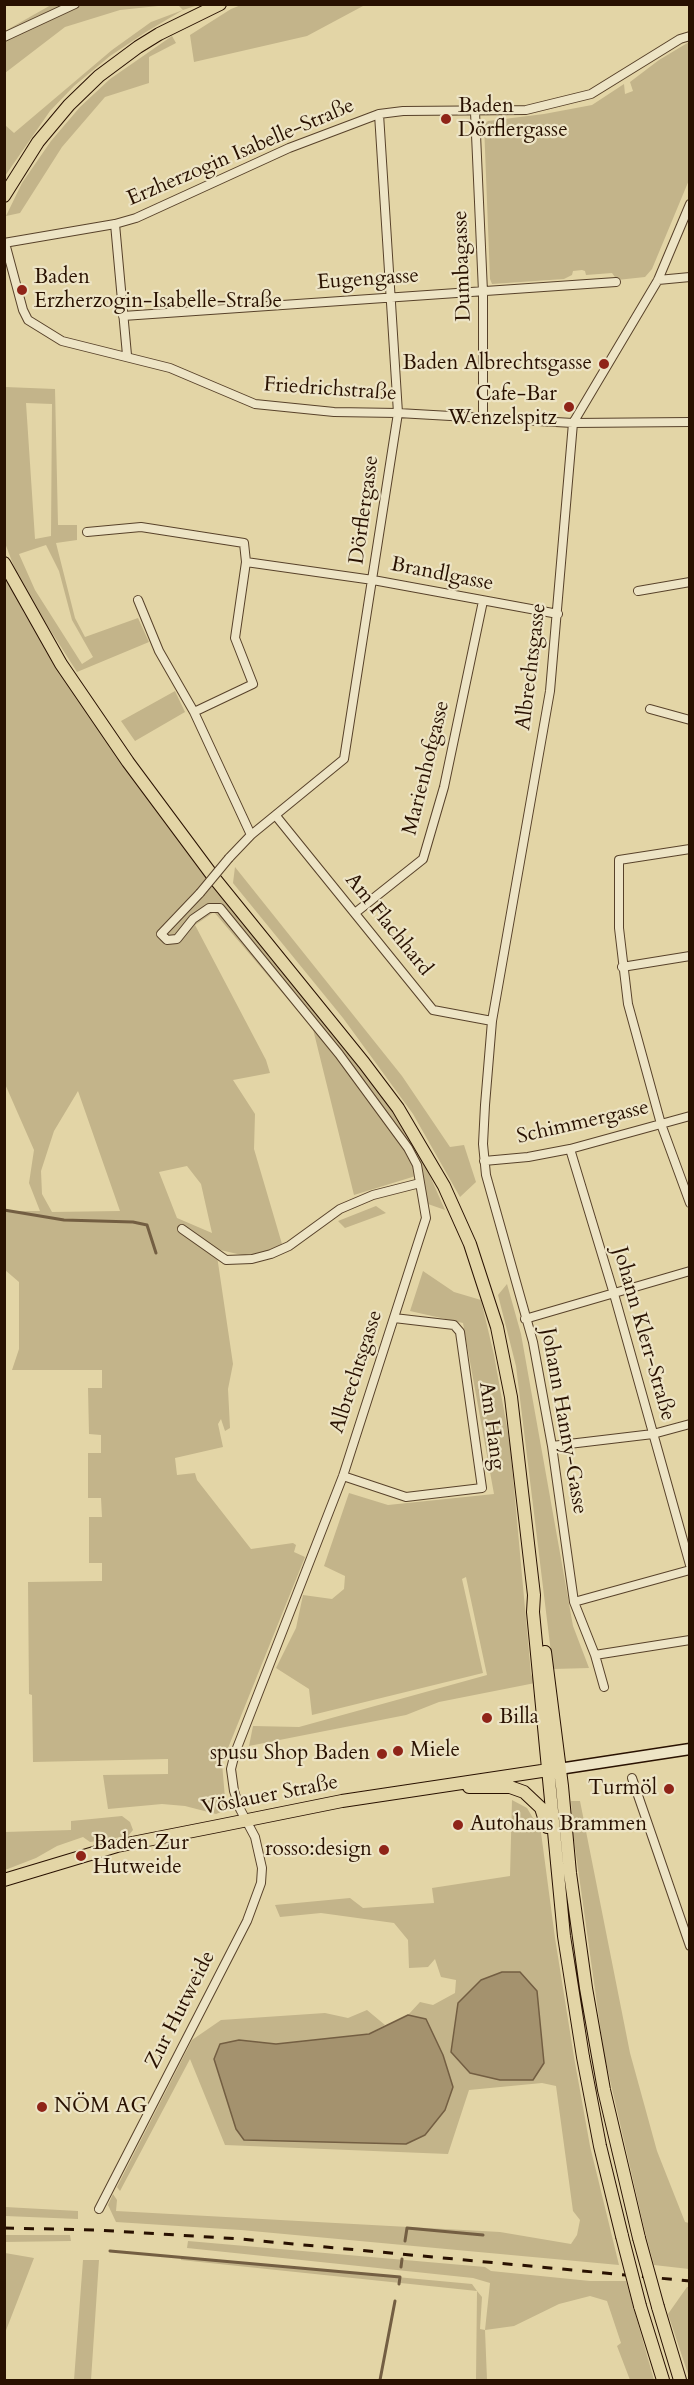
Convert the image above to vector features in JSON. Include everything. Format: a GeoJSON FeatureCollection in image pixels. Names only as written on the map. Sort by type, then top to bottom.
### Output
{"type":"FeatureCollection","features":[{"type":"Feature","properties":{"kind":"main road"},"geometry":{"type":"LineString","coordinates":[[4,196],[38,142],[69,105],[99,76],[159,33],[220,4]]}},
{"type":"Feature","properties":{"kind":"main road"},"geometry":{"type":"LineString","coordinates":[[4,563],[56,655],[128,762],[215,879],[381,1085],[414,1132],[444,1186],[480,1271],[504,1357],[519,1451],[534,1595],[533,1612],[553,1769],[604,2090],[639,2238],[680,2380]]}},
{"type":"Feature","properties":{"kind":"main road"},"geometry":{"type":"LineString","coordinates":[[553,1769],[558,1885],[583,2057],[600,2146],[622,2236],[640,2306],[663,2380]]}},
{"type":"Feature","properties":{"kind":"main road","name":"Vöslauer Straße"},"geometry":{"type":"LineString","coordinates":[[4,1880],[117,1846],[342,1801],[553,1769]]}},
{"type":"Feature","properties":{"kind":"main road"},"geometry":{"type":"LineString","coordinates":[[456,1783],[476,1788],[510,1787],[532,1798],[541,1808],[546,1820],[552,1865],[558,1885]]}},
{"type":"Feature","properties":{"kind":"street"},"geometry":{"type":"LineString","coordinates":[[4,37],[75,4]]}},
{"type":"Feature","properties":{"kind":"street","name":"Erzherzogin Isabelle-Straße"},"geometry":{"type":"LineString","coordinates":[[4,243],[115,224],[136,218],[289,148],[379,114],[403,111],[526,110],[591,94],[680,39],[690,36]]}},
{"type":"Feature","properties":{"kind":"street","name":"Dumbagasse"},"geometry":{"type":"LineString","coordinates":[[475,112],[483,292],[483,418]]}},
{"type":"Feature","properties":{"kind":"street","name":"Dörflergasse"},"geometry":{"type":"LineString","coordinates":[[200,893],[251,835],[344,759],[398,412],[379,114]]}},
{"type":"Feature","properties":{"kind":"street","name":"Albrechtsgasse"},"geometry":{"type":"LineString","coordinates":[[484,1161],[485,1105],[492,1021],[550,691],[573,423],[658,280],[690,204]]}},
{"type":"Feature","properties":{"kind":"street"},"geometry":{"type":"LineString","coordinates":[[115,224],[127,356]]}},
{"type":"Feature","properties":{"kind":"street","name":"Friedrichstraße"},"geometry":{"type":"LineString","coordinates":[[4,243],[28,320],[62,341],[170,368],[255,404],[334,412],[398,412],[573,423],[690,422]]}},
{"type":"Feature","properties":{"kind":"street"},"geometry":{"type":"LineString","coordinates":[[658,280],[690,277]]}},
{"type":"Feature","properties":{"kind":"street","name":"Eugengasse"},"geometry":{"type":"LineString","coordinates":[[123,316],[616,282]]}},
{"type":"Feature","properties":{"kind":"street"},"geometry":{"type":"LineString","coordinates":[[87,532],[141,527],[244,543],[246,562],[235,638],[254,684],[194,712]]}},
{"type":"Feature","properties":{"kind":"street","name":"Brandlgasse"},"geometry":{"type":"LineString","coordinates":[[246,562],[373,580],[558,614]]}},
{"type":"Feature","properties":{"kind":"street"},"geometry":{"type":"LineString","coordinates":[[638,591],[690,582]]}},
{"type":"Feature","properties":{"kind":"street"},"geometry":{"type":"LineString","coordinates":[[138,600],[159,651],[194,712],[251,835]]}},
{"type":"Feature","properties":{"kind":"street","name":"Marienhofgasse"},"geometry":{"type":"LineString","coordinates":[[355,913],[423,859],[444,787],[483,601]]}},
{"type":"Feature","properties":{"kind":"street"},"geometry":{"type":"LineString","coordinates":[[650,709],[690,720]]}},
{"type":"Feature","properties":{"kind":"street","name":"Am Flachhard"},"geometry":{"type":"LineString","coordinates":[[276,816],[433,1010],[492,1021]]}},
{"type":"Feature","properties":{"kind":"street"},"geometry":{"type":"LineString","coordinates":[[690,849],[619,860],[619,928],[628,1004],[661,1124],[690,1203]]}},
{"type":"Feature","properties":{"kind":"street","name":"Albrechtsgasse"},"geometry":{"type":"LineString","coordinates":[[200,893],[161,934],[167,940],[177,939],[193,920],[209,908],[220,908],[377,1104],[408,1148],[417,1164],[426,1218],[343,1476],[235,1753],[231,1769],[234,1791],[246,1820]]}},
{"type":"Feature","properties":{"kind":"street"},"geometry":{"type":"LineString","coordinates":[[622,967],[690,956]]}},
{"type":"Feature","properties":{"kind":"street","name":"Schimmergasse"},"geometry":{"type":"LineString","coordinates":[[484,1161],[528,1157],[570,1149],[690,1116]]}},
{"type":"Feature","properties":{"kind":"street","name":"Johann Klerr-Straße"},"geometry":{"type":"LineString","coordinates":[[570,1149],[614,1294],[690,1565]]}},
{"type":"Feature","properties":{"kind":"street","name":"Johann Hanny-Gasse"},"geometry":{"type":"LineString","coordinates":[[484,1161],[533,1342],[552,1446],[574,1602],[595,1655],[604,1688]]}},
{"type":"Feature","properties":{"kind":"street"},"geometry":{"type":"LineString","coordinates":[[182,1229],[226,1260],[252,1259],[289,1246],[340,1209],[373,1195],[420,1183]]}},
{"type":"Feature","properties":{"kind":"street"},"geometry":{"type":"LineString","coordinates":[[525,1319],[690,1271]]}},
{"type":"Feature","properties":{"kind":"street","name":"Am Hang"},"geometry":{"type":"LineString","coordinates":[[343,1476],[406,1497],[482,1488],[460,1332],[454,1325],[394,1318]]}},
{"type":"Feature","properties":{"kind":"street"},"geometry":{"type":"LineString","coordinates":[[552,1446],[653,1434],[690,1424]]}},
{"type":"Feature","properties":{"kind":"street"},"geometry":{"type":"LineString","coordinates":[[574,1602],[690,1570]]}},
{"type":"Feature","properties":{"kind":"street"},"geometry":{"type":"LineString","coordinates":[[595,1655],[690,1640]]}},
{"type":"Feature","properties":{"kind":"street","name":"Vöslauer Straße"},"geometry":{"type":"LineString","coordinates":[[553,1769],[690,1749]]}},
{"type":"Feature","properties":{"kind":"street"},"geometry":{"type":"LineString","coordinates":[[632,1778],[690,1946]]}},
{"type":"Feature","properties":{"kind":"street","name":"Zur Hutweide"},"geometry":{"type":"LineString","coordinates":[[99,2209],[247,1922],[261,1883],[262,1868],[255,1837],[246,1820]]}},
{"type":"Feature","properties":{"kind":"shaded area"},"geometry":{"type":"Polygon","coordinates":[[[177,4],[120,10],[65,27],[5,73],[5,31],[51,5],[177,4]]]}},
{"type":"Feature","properties":{"kind":"shaded area"},"geometry":{"type":"Polygon","coordinates":[[[178,5],[198,5],[183,10],[178,5]]]}},
{"type":"Feature","properties":{"kind":"shaded area"},"geometry":{"type":"Polygon","coordinates":[[[241,5],[381,5],[363,6],[307,36],[194,62],[190,35],[241,5]]]}},
{"type":"Feature","properties":{"kind":"shaded area"},"geometry":{"type":"Polygon","coordinates":[[[183,10],[110,56],[74,86],[50,111],[5,176],[5,125],[14,133],[112,50],[151,22],[183,10]]]}},
{"type":"Feature","properties":{"kind":"shaded area"},"geometry":{"type":"Polygon","coordinates":[[[172,36],[176,43],[149,57],[149,83],[105,97],[62,147],[20,213],[6,216],[22,183],[51,141],[80,107],[110,79],[172,36]]]}},
{"type":"Feature","properties":{"kind":"shaded area"},"geometry":{"type":"Polygon","coordinates":[[[689,42],[689,180],[652,269],[645,277],[617,280],[612,273],[586,275],[582,270],[573,271],[572,275],[564,279],[492,284],[484,124],[488,121],[592,105],[624,84],[625,94],[633,91],[630,82],[659,60],[689,42]]]}},
{"type":"Feature","properties":{"kind":"shaded area"},"geometry":{"type":"Polygon","coordinates":[[[5,387],[55,389],[58,525],[77,525],[77,540],[56,543],[75,618],[85,637],[138,618],[149,642],[77,672],[31,600],[16,572],[5,543],[5,387]],[[26,403],[35,539],[51,536],[52,404],[26,403]],[[46,545],[19,554],[35,590],[82,664],[93,657],[72,620],[59,571],[46,545]]]}},
{"type":"Feature","properties":{"kind":"shaded area"},"geometry":{"type":"Polygon","coordinates":[[[4,574],[24,613],[64,679],[161,818],[386,1101],[419,1151],[445,1210],[428,1204],[422,1174],[354,1195],[313,1029],[214,912],[195,925],[266,1060],[270,1073],[233,1080],[255,1114],[254,1149],[282,1244],[273,1251],[246,1256],[216,1249],[233,1364],[228,1389],[230,1428],[225,1431],[221,1419],[218,1424],[223,1447],[175,1458],[177,1475],[195,1473],[197,1480],[251,1549],[293,1543],[296,1545],[294,1552],[305,1557],[222,1763],[226,1810],[216,1814],[185,1806],[162,1804],[108,1809],[103,1775],[168,1774],[168,1759],[33,1762],[32,1695],[29,1694],[28,1582],[102,1581],[102,1563],[89,1563],[89,1517],[102,1517],[101,1498],[88,1498],[88,1453],[101,1453],[101,1435],[89,1434],[88,1388],[102,1388],[102,1370],[12,1370],[19,1349],[19,1282],[5,1270],[5,1211],[40,1211],[29,1183],[34,1150],[5,1084],[4,574]],[[78,1091],[54,1131],[41,1171],[42,1194],[52,1212],[120,1211],[78,1091]],[[187,1166],[159,1172],[177,1218],[212,1233],[201,1184],[187,1166]]]}},
{"type":"Feature","properties":{"kind":"shaded area"},"geometry":{"type":"Polygon","coordinates":[[[175,691],[185,712],[135,741],[121,721],[175,691]]]}},
{"type":"Feature","properties":{"kind":"shaded area"},"geometry":{"type":"Polygon","coordinates":[[[235,867],[402,1076],[450,1147],[464,1145],[476,1182],[460,1197],[413,1114],[343,1018],[233,883],[235,867]]]}},
{"type":"Feature","properties":{"kind":"shaded area"},"geometry":{"type":"Polygon","coordinates":[[[376,1206],[386,1213],[345,1228],[338,1221],[376,1206]]]}},
{"type":"Feature","properties":{"kind":"shaded area"},"geometry":{"type":"Polygon","coordinates":[[[423,1271],[454,1292],[481,1300],[494,1355],[510,1444],[531,1674],[535,1683],[439,1702],[406,1715],[249,1746],[253,1726],[299,1727],[487,1675],[466,1577],[462,1579],[483,1673],[312,1715],[309,1689],[276,1668],[296,1628],[303,1595],[332,1599],[344,1589],[345,1576],[324,1566],[349,1493],[388,1505],[494,1494],[463,1323],[410,1311],[423,1271]]]}},
{"type":"Feature","properties":{"kind":"shaded area"},"geometry":{"type":"Polygon","coordinates":[[[507,1284],[521,1334],[573,1626],[589,1668],[553,1669],[516,1366],[498,1295],[507,1284]]]}},
{"type":"Feature","properties":{"kind":"shaded area"},"geometry":{"type":"Polygon","coordinates":[[[512,1800],[527,1808],[536,1823],[540,1825],[574,2057],[590,2146],[619,2265],[241,2230],[116,2222],[108,2205],[113,2194],[117,2200],[116,2211],[500,2232],[571,2244],[577,2235],[580,2220],[573,2211],[556,2086],[542,2083],[469,2090],[448,2154],[225,2145],[190,2059],[120,2191],[117,2187],[192,2040],[221,2020],[325,2013],[348,2018],[367,2010],[385,2025],[369,2034],[276,2044],[239,2040],[236,2129],[426,2019],[408,2015],[420,2002],[433,2005],[455,1993],[456,1980],[441,1977],[435,1959],[428,1967],[409,1968],[408,1940],[394,1923],[321,1913],[280,1917],[275,1905],[350,1898],[363,1908],[434,1903],[432,1888],[510,1876],[512,1800]]]}},
{"type":"Feature","properties":{"kind":"shaded area"},"geometry":{"type":"Polygon","coordinates":[[[571,1801],[580,1801],[630,2053],[657,2151],[685,2222],[689,2223],[689,2269],[654,2265],[645,2232],[604,2054],[573,1833],[571,1801]]]}},
{"type":"Feature","properties":{"kind":"shaded area"},"geometry":{"type":"Polygon","coordinates":[[[122,1816],[130,1822],[133,1830],[128,1836],[90,1842],[83,1837],[57,1846],[36,1858],[5,1870],[5,1832],[71,1830],[71,1821],[122,1816]]]}},
{"type":"Feature","properties":{"kind":"shaded area"},"geometry":{"type":"Polygon","coordinates":[[[502,1972],[520,1972],[537,1991],[544,2063],[533,2080],[500,2080],[470,2073],[451,2052],[458,2003],[481,1980],[502,1972]]]}},
{"type":"Feature","properties":{"kind":"shaded area"},"geometry":{"type":"Polygon","coordinates":[[[408,2015],[426,2019],[443,2055],[453,2087],[445,2110],[425,2135],[406,2144],[244,2140],[236,2129],[214,2059],[220,2044],[239,2040],[276,2044],[369,2034],[408,2015]]]}},
{"type":"Feature","properties":{"kind":"shaded area"},"geometry":{"type":"Polygon","coordinates":[[[5,2207],[78,2211],[78,2219],[5,2216],[5,2207]]]}},
{"type":"Feature","properties":{"kind":"shaded area"},"geometry":{"type":"Polygon","coordinates":[[[5,2235],[70,2235],[71,2241],[5,2242],[5,2235]]]}},
{"type":"Feature","properties":{"kind":"shaded area"},"geometry":{"type":"Polygon","coordinates":[[[188,2241],[485,2267],[491,2271],[590,2281],[626,2281],[654,2380],[630,2380],[617,2346],[621,2343],[607,2301],[590,2296],[559,2304],[514,2326],[485,2330],[490,2283],[473,2278],[187,2248],[188,2241]]]}},
{"type":"Feature","properties":{"kind":"shaded area"},"geometry":{"type":"Polygon","coordinates":[[[4,2253],[34,2258],[5,2333],[4,2253]]]}},
{"type":"Feature","properties":{"kind":"shaded area"},"geometry":{"type":"Polygon","coordinates":[[[181,2257],[472,2284],[477,2291],[181,2260],[181,2257]]]}},
{"type":"Feature","properties":{"kind":"shaded area"},"geometry":{"type":"Polygon","coordinates":[[[83,2260],[99,2260],[91,2380],[74,2380],[83,2260]]]}},
{"type":"Feature","properties":{"kind":"shaded area"},"geometry":{"type":"Polygon","coordinates":[[[687,2287],[690,2287],[689,2377],[668,2314],[687,2287]]]}},
{"type":"Feature","properties":{"kind":"shaded area"},"geometry":{"type":"Polygon","coordinates":[[[477,2291],[482,2297],[480,2329],[485,2330],[487,2380],[476,2380],[477,2291]]]}},
{"type":"Feature","properties":{"kind":"waterway"},"geometry":{"type":"LineString","coordinates":[[4,1210],[64,1220],[133,1222],[147,1225],[156,1253]]}},
{"type":"Feature","properties":{"kind":"waterway"},"geometry":{"type":"LineString","coordinates":[[405,2241],[407,2228],[483,2235]]}},
{"type":"Feature","properties":{"kind":"waterway"},"geometry":{"type":"LineString","coordinates":[[110,2251],[400,2277],[399,2284]]}},
{"type":"Feature","properties":{"kind":"waterway"},"geometry":{"type":"LineString","coordinates":[[401,2267],[402,2259]]}},
{"type":"Feature","properties":{"kind":"waterway"},"geometry":{"type":"LineString","coordinates":[[380,2380],[395,2301]]}},
{"type":"Feature","properties":{"kind":"railway"},"geometry":{"type":"LineString","coordinates":[[4,2228],[96,2230],[240,2239],[690,2281]]}},
{"type":"Feature","properties":{"kind":"place","name":"Baden Dörflergasse"},"geometry":{"type":"Point","coordinates":[446,119]}},
{"type":"Feature","properties":{"kind":"place","name":"Baden Erzherzogin-Isabelle-Straße"},"geometry":{"type":"Point","coordinates":[22,290]}},
{"type":"Feature","properties":{"kind":"place","name":"Baden Albrechtsgasse"},"geometry":{"type":"Point","coordinates":[604,364]}},
{"type":"Feature","properties":{"kind":"place","name":"Cafe-Bar Wenzelspitz"},"geometry":{"type":"Point","coordinates":[569,407]}},
{"type":"Feature","properties":{"kind":"place","name":"Billa"},"geometry":{"type":"Point","coordinates":[487,1718]}},
{"type":"Feature","properties":{"kind":"place","name":"Miele"},"geometry":{"type":"Point","coordinates":[398,1751]}},
{"type":"Feature","properties":{"kind":"place","name":"spusu Shop Baden"},"geometry":{"type":"Point","coordinates":[382,1754]}},
{"type":"Feature","properties":{"kind":"place","name":"Turmöl"},"geometry":{"type":"Point","coordinates":[669,1789]}},
{"type":"Feature","properties":{"kind":"place","name":"Autohaus Brammen"},"geometry":{"type":"Point","coordinates":[458,1825]}},
{"type":"Feature","properties":{"kind":"place","name":"rosso:design"},"geometry":{"type":"Point","coordinates":[384,1850]}},
{"type":"Feature","properties":{"kind":"place","name":"Baden Zur Hutweide"},"geometry":{"type":"Point","coordinates":[81,1856]}},
{"type":"Feature","properties":{"kind":"place","name":"NÖM AG"},"geometry":{"type":"Point","coordinates":[42,2107]}}]}
